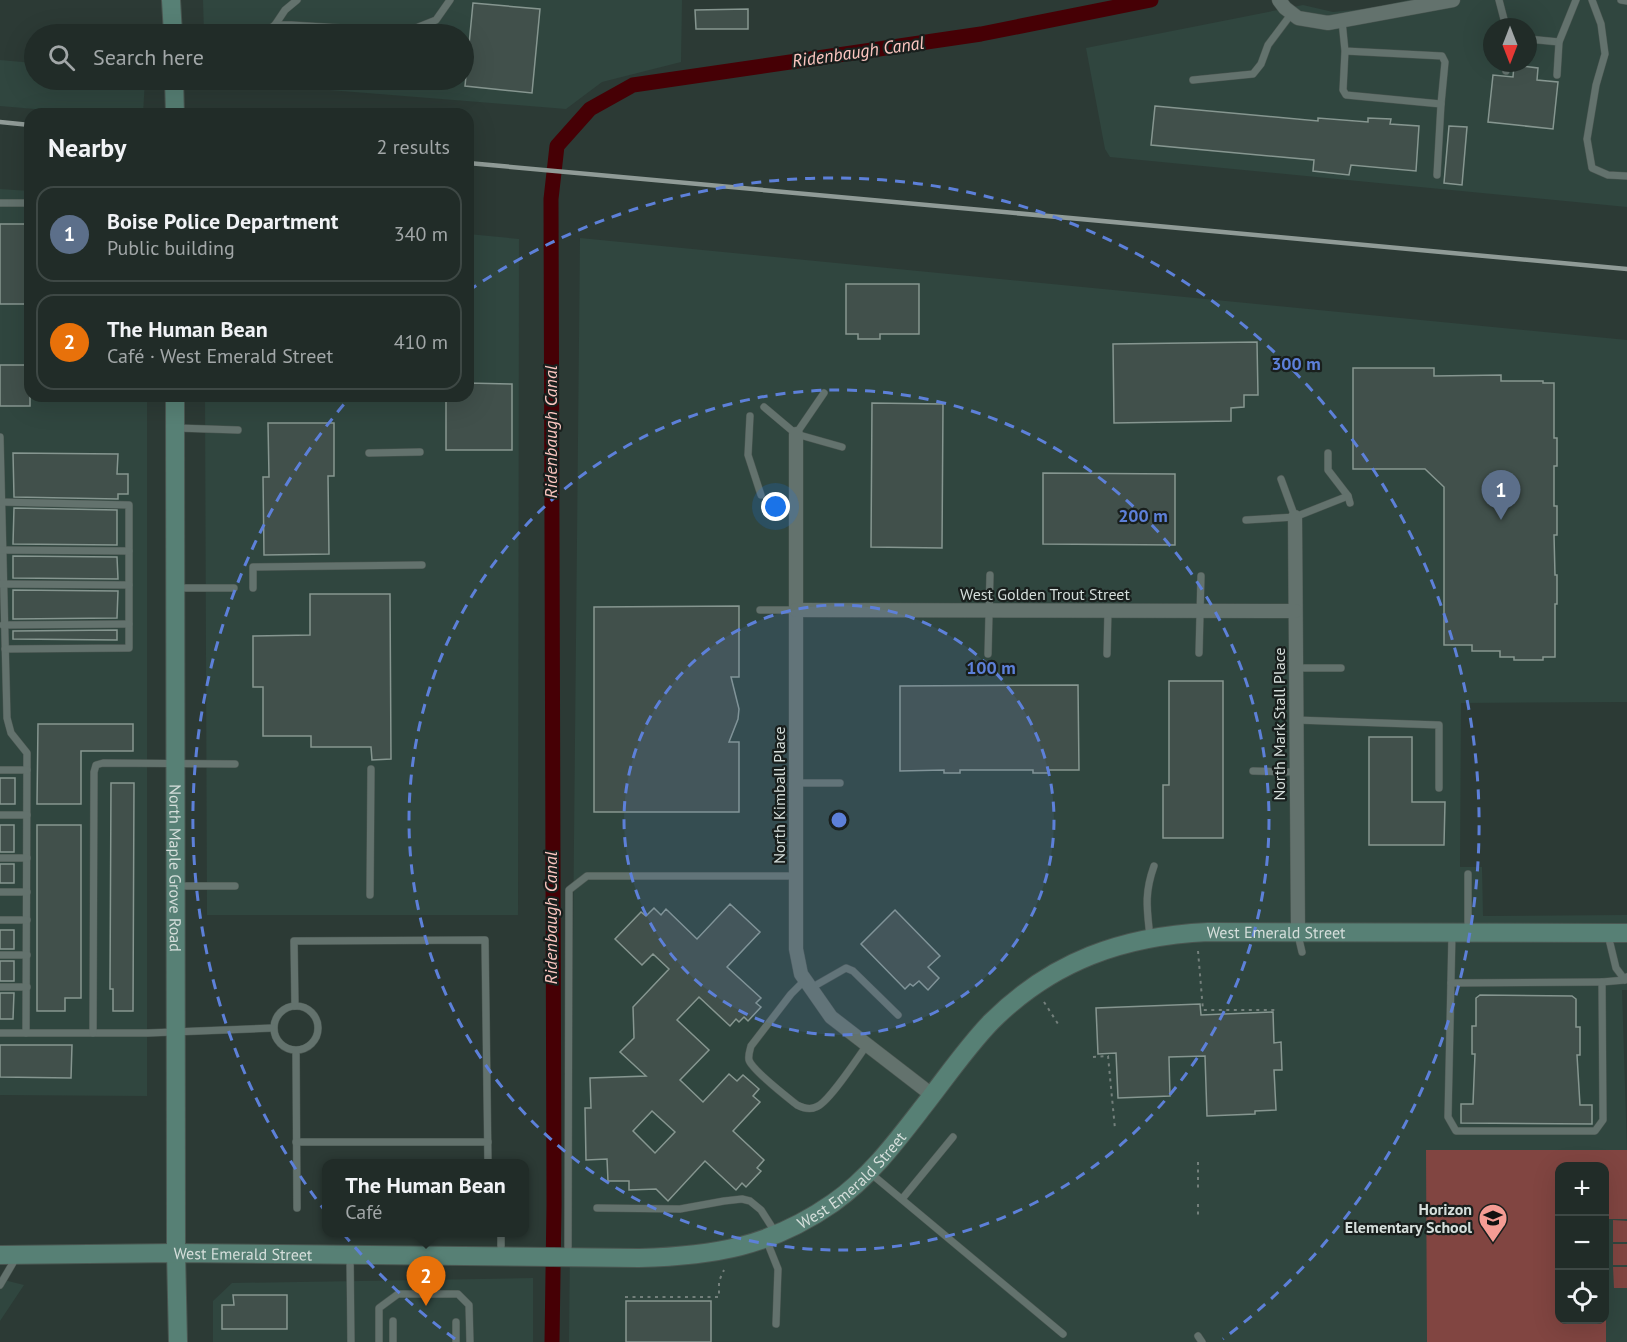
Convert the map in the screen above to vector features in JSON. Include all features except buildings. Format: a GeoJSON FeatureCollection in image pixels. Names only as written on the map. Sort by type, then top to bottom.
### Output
{"type":"FeatureCollection","features":[{"type":"Feature","properties":{"kind":"main road"},"geometry":{"type":"LineString","coordinates":[[171,0],[172,24]]}},
{"type":"Feature","properties":{"kind":"main road"},"geometry":{"type":"LineString","coordinates":[[174,90],[175,108]]}},
{"type":"Feature","properties":{"kind":"main road","name":"North Maple Grove Road"},"geometry":{"type":"LineString","coordinates":[[175,402],[178,1342]]}},
{"type":"Feature","properties":{"kind":"main road","name":"West Emerald Street"},"geometry":{"type":"LineString","coordinates":[[9,1255],[176,1253],[677,1257],[711,1254],[771,1237],[833,1203],[869,1172],[991,1023],[1037,983],[1065,966],[1100,951],[1150,937],[1208,932],[1627,933]]}},
{"type":"Feature","properties":{"kind":"street"},"geometry":{"type":"LineString","coordinates":[[1279,0],[1298,18],[1328,24],[1453,0]]}},
{"type":"Feature","properties":{"kind":"street","name":"North Kimball Place"},"geometry":{"type":"LineString","coordinates":[[796,434],[796,949],[801,974],[831,1017],[932,1095]]}},
{"type":"Feature","properties":{"kind":"street","name":"North Mark Stall Place"},"geometry":{"type":"LineString","coordinates":[[1295,517],[1298,932]]}},
{"type":"Feature","properties":{"kind":"street","name":"West Golden Trout Street"},"geometry":{"type":"LineString","coordinates":[[796,610],[1295,611]]}},
{"type":"Feature","properties":{"kind":"lane"},"geometry":{"type":"LineString","coordinates":[[276,24],[285,10],[297,0]]}},
{"type":"Feature","properties":{"kind":"lane"},"geometry":{"type":"LineString","coordinates":[[426,24],[436,20],[450,0]]}},
{"type":"Feature","properties":{"kind":"lane"},"geometry":{"type":"LineString","coordinates":[[1499,0],[1504,18]]}},
{"type":"Feature","properties":{"kind":"lane"},"geometry":{"type":"LineString","coordinates":[[1557,75],[1559,42],[1576,0]]}},
{"type":"Feature","properties":{"kind":"lane"},"geometry":{"type":"LineString","coordinates":[[1592,0],[1601,24],[1605,54],[1596,85],[1587,139],[1592,168],[1608,175],[1627,176]]}},
{"type":"Feature","properties":{"kind":"lane"},"geometry":{"type":"LineString","coordinates":[[1621,0],[1627,1]]}},
{"type":"Feature","properties":{"kind":"lane"},"geometry":{"type":"LineString","coordinates":[[1193,80],[1253,74],[1261,64],[1268,45],[1292,14]]}},
{"type":"Feature","properties":{"kind":"lane"},"geometry":{"type":"LineString","coordinates":[[1342,21],[1346,51],[1343,90],[1346,95],[1441,104]]}},
{"type":"Feature","properties":{"kind":"lane"},"geometry":{"type":"LineString","coordinates":[[1537,40],[1559,42]]}},
{"type":"Feature","properties":{"kind":"lane"},"geometry":{"type":"LineString","coordinates":[[1346,51],[1442,57],[1445,62],[1437,175]]}},
{"type":"Feature","properties":{"kind":"lane"},"geometry":{"type":"LineString","coordinates":[[0,203],[24,203]]}},
{"type":"Feature","properties":{"kind":"lane"},"geometry":{"type":"LineString","coordinates":[[796,434],[824,393]]}},
{"type":"Feature","properties":{"kind":"lane"},"geometry":{"type":"LineString","coordinates":[[764,407],[796,434],[842,447]]}},
{"type":"Feature","properties":{"kind":"lane"},"geometry":{"type":"LineString","coordinates":[[750,416],[748,455],[761,495]]}},
{"type":"Feature","properties":{"kind":"lane"},"geometry":{"type":"LineString","coordinates":[[175,428],[238,429]]}},
{"type":"Feature","properties":{"kind":"lane"},"geometry":{"type":"LineString","coordinates":[[0,437],[4,725],[27,753],[26,1033]]}},
{"type":"Feature","properties":{"kind":"lane"},"geometry":{"type":"LineString","coordinates":[[369,453],[420,452]]}},
{"type":"Feature","properties":{"kind":"lane"},"geometry":{"type":"LineString","coordinates":[[1246,520],[1295,517],[1349,500],[1328,470],[1328,453]]}},
{"type":"Feature","properties":{"kind":"lane"},"geometry":{"type":"LineString","coordinates":[[1281,479],[1295,517]]}},
{"type":"Feature","properties":{"kind":"lane"},"geometry":{"type":"LineString","coordinates":[[1,502],[129,505],[129,648],[4,653]]}},
{"type":"Feature","properties":{"kind":"lane"},"geometry":{"type":"LineString","coordinates":[[2,550],[129,551]]}},
{"type":"Feature","properties":{"kind":"lane"},"geometry":{"type":"LineString","coordinates":[[253,588],[253,567],[422,565]]}},
{"type":"Feature","properties":{"kind":"lane"},"geometry":{"type":"LineString","coordinates":[[988,654],[990,575]]}},
{"type":"Feature","properties":{"kind":"lane"},"geometry":{"type":"LineString","coordinates":[[1199,653],[1201,576]]}},
{"type":"Feature","properties":{"kind":"lane"},"geometry":{"type":"LineString","coordinates":[[2,584],[129,585]]}},
{"type":"Feature","properties":{"kind":"lane"},"geometry":{"type":"LineString","coordinates":[[175,588],[234,588]]}},
{"type":"Feature","properties":{"kind":"lane"},"geometry":{"type":"LineString","coordinates":[[760,610],[796,610]]}},
{"type":"Feature","properties":{"kind":"lane"},"geometry":{"type":"LineString","coordinates":[[1107,654],[1108,610]]}},
{"type":"Feature","properties":{"kind":"lane"},"geometry":{"type":"LineString","coordinates":[[2,625],[129,624]]}},
{"type":"Feature","properties":{"kind":"lane"},"geometry":{"type":"LineString","coordinates":[[1295,668],[1341,668]]}},
{"type":"Feature","properties":{"kind":"lane"},"geometry":{"type":"LineString","coordinates":[[1296,720],[1440,725],[1439,788]]}},
{"type":"Feature","properties":{"kind":"lane"},"geometry":{"type":"LineString","coordinates":[[93,1033],[94,772],[96,765],[103,763],[235,764]]}},
{"type":"Feature","properties":{"kind":"lane"},"geometry":{"type":"LineString","coordinates":[[370,895],[371,769]]}},
{"type":"Feature","properties":{"kind":"lane"},"geometry":{"type":"LineString","coordinates":[[0,770],[27,770]]}},
{"type":"Feature","properties":{"kind":"lane"},"geometry":{"type":"LineString","coordinates":[[1253,771],[1296,772]]}},
{"type":"Feature","properties":{"kind":"lane"},"geometry":{"type":"LineString","coordinates":[[796,783],[840,783]]}},
{"type":"Feature","properties":{"kind":"lane"},"geometry":{"type":"LineString","coordinates":[[0,815],[27,815]]}},
{"type":"Feature","properties":{"kind":"lane"},"geometry":{"type":"LineString","coordinates":[[0,858],[27,858]]}},
{"type":"Feature","properties":{"kind":"lane"},"geometry":{"type":"LineString","coordinates":[[1150,937],[1147,885],[1154,866]]}},
{"type":"Feature","properties":{"kind":"lane"},"geometry":{"type":"LineString","coordinates":[[1468,874],[1451,983],[1448,1117],[1456,1131],[1595,1131],[1604,1120],[1602,982]]}},
{"type":"Feature","properties":{"kind":"lane"},"geometry":{"type":"LineString","coordinates":[[566,1257],[569,890],[587,876],[796,876]]}},
{"type":"Feature","properties":{"kind":"lane"},"geometry":{"type":"LineString","coordinates":[[176,886],[236,886]]}},
{"type":"Feature","properties":{"kind":"lane"},"geometry":{"type":"LineString","coordinates":[[0,891],[27,892]]}},
{"type":"Feature","properties":{"kind":"lane"},"geometry":{"type":"LineString","coordinates":[[0,920],[27,920]]}},
{"type":"Feature","properties":{"kind":"lane"},"geometry":{"type":"LineString","coordinates":[[1298,932],[1302,952]]}},
{"type":"Feature","properties":{"kind":"lane"},"geometry":{"type":"LineString","coordinates":[[1608,933],[1616,968],[1626,978]]}},
{"type":"Feature","properties":{"kind":"lane"},"geometry":{"type":"LineString","coordinates":[[295,1006],[294,941],[485,940],[488,1159]]}},
{"type":"Feature","properties":{"kind":"lane"},"geometry":{"type":"LineString","coordinates":[[0,955],[27,955]]}},
{"type":"Feature","properties":{"kind":"lane"},"geometry":{"type":"LineString","coordinates":[[867,1045],[826,1100],[816,1108],[797,1106],[756,1069],[748,1056],[751,1046],[790,994],[846,968],[855,971],[898,1015]]}},
{"type":"Feature","properties":{"kind":"lane"},"geometry":{"type":"LineString","coordinates":[[1451,983],[1602,982],[1626,978]]}},
{"type":"Feature","properties":{"kind":"lane"},"geometry":{"type":"LineString","coordinates":[[0,987],[27,987]]}},
{"type":"Feature","properties":{"kind":"lane"},"geometry":{"type":"LineString","coordinates":[[295,1006],[312,1012],[318,1026],[315,1040],[310,1046],[296,1051],[289,1050],[278,1042],[273,1028],[278,1015],[295,1006]]}},
{"type":"Feature","properties":{"kind":"lane"},"geometry":{"type":"LineString","coordinates":[[0,1033],[176,1032],[273,1028]]}},
{"type":"Feature","properties":{"kind":"lane"},"geometry":{"type":"LineString","coordinates":[[296,1051],[297,1208]]}},
{"type":"Feature","properties":{"kind":"lane"},"geometry":{"type":"LineString","coordinates":[[902,1199],[953,1137]]}},
{"type":"Feature","properties":{"kind":"lane"},"geometry":{"type":"LineString","coordinates":[[296,1142],[488,1142]]}},
{"type":"Feature","properties":{"kind":"lane"},"geometry":{"type":"LineString","coordinates":[[869,1172],[1063,1334]]}},
{"type":"Feature","properties":{"kind":"lane"},"geometry":{"type":"LineString","coordinates":[[597,1208],[680,1209],[724,1201],[742,1199],[750,1201],[761,1210],[771,1237],[778,1269],[776,1324]]}},
{"type":"Feature","properties":{"kind":"lane"},"geometry":{"type":"LineString","coordinates":[[501,1237],[501,1256]]}},
{"type":"Feature","properties":{"kind":"lane"},"geometry":{"type":"LineString","coordinates":[[350,1254],[351,1342]]}},
{"type":"Feature","properties":{"kind":"lane"},"geometry":{"type":"LineString","coordinates":[[0,1286],[9,1255]]}},
{"type":"Feature","properties":{"kind":"lane"},"geometry":{"type":"LineString","coordinates":[[379,1342],[379,1308],[398,1294],[458,1294],[469,1305],[470,1342]]}},
{"type":"Feature","properties":{"kind":"lane"},"geometry":{"type":"LineString","coordinates":[[393,1321],[393,1342]]}},
{"type":"Feature","properties":{"kind":"lane"},"geometry":{"type":"LineString","coordinates":[[456,1322],[456,1342]]}},
{"type":"Feature","properties":{"kind":"path"},"geometry":{"type":"LineString","coordinates":[[1198,951],[1203,1010],[1278,1010]]}},
{"type":"Feature","properties":{"kind":"path"},"geometry":{"type":"LineString","coordinates":[[1044,1002],[1060,1027]]}},
{"type":"Feature","properties":{"kind":"path"},"geometry":{"type":"LineString","coordinates":[[1093,1057],[1108,1056],[1115,1129]]}},
{"type":"Feature","properties":{"kind":"path"},"geometry":{"type":"LineString","coordinates":[[1198,1162],[1198,1189]]}},
{"type":"Feature","properties":{"kind":"path"},"geometry":{"type":"LineString","coordinates":[[1198,1204],[1198,1217]]}},
{"type":"Feature","properties":{"kind":"path"},"geometry":{"type":"LineString","coordinates":[[625,1297],[719,1297],[719,1281],[724,1270]]}},
{"type":"Feature","properties":{"kind":"shaded area"},"geometry":{"type":"Polygon","coordinates":[[[203,0],[682,0],[681,62],[602,82],[566,109],[329,90],[474,90],[474,24],[204,24],[203,0]]]}},
{"type":"Feature","properties":{"kind":"shaded area"},"geometry":{"type":"Polygon","coordinates":[[[1408,0],[1627,0],[1627,207],[1110,157],[1105,149],[1086,48],[1303,5],[1333,12],[1373,8],[1408,0]]]}},
{"type":"Feature","properties":{"kind":"shaded area"},"geometry":{"type":"Polygon","coordinates":[[[0,60],[24,62],[24,90],[144,90],[143,108],[0,106],[0,60]]]}},
{"type":"Feature","properties":{"kind":"shaded area"},"geometry":{"type":"Polygon","coordinates":[[[0,189],[24,191],[24,402],[147,402],[147,1096],[0,1095],[0,189]]]}},
{"type":"Feature","properties":{"kind":"shaded area"},"geometry":{"type":"Polygon","coordinates":[[[474,235],[519,239],[518,915],[207,915],[205,402],[474,402],[474,235]]]}},
{"type":"Feature","properties":{"kind":"shaded area"},"geometry":{"type":"Polygon","coordinates":[[[580,238],[1627,340],[1627,702],[1461,703],[1460,867],[1482,867],[1483,916],[1627,915],[1627,990],[1622,990],[1627,1150],[1627,1342],[569,1342],[580,238]]]}},
{"type":"Feature","properties":{"kind":"shaded area","name":"Horizon Elementary School"},"geometry":{"type":"Polygon","coordinates":[[[1426,1150],[1627,1150],[1627,1219],[1609,1219],[1609,1162],[1555,1162],[1555,1324],[1606,1324],[1606,1342],[1427,1342],[1426,1150]]]}},
{"type":"Feature","properties":{"kind":"shaded area"},"geometry":{"type":"Polygon","coordinates":[[[1613,1220],[1627,1221],[1627,1242],[1613,1242],[1613,1220]]]}},
{"type":"Feature","properties":{"kind":"shaded area"},"geometry":{"type":"Polygon","coordinates":[[[1613,1244],[1627,1244],[1627,1265],[1613,1265],[1613,1244]]]}},
{"type":"Feature","properties":{"kind":"shaded area"},"geometry":{"type":"Polygon","coordinates":[[[1613,1267],[1627,1267],[1627,1288],[1614,1288],[1613,1267]]]}},
{"type":"Feature","properties":{"kind":"shaded area"},"geometry":{"type":"Polygon","coordinates":[[[533,1278],[533,1342],[213,1342],[213,1301],[232,1283],[533,1278]]]}},
{"type":"Feature","properties":{"kind":"shaded area"},"geometry":{"type":"Polygon","coordinates":[[[0,1279],[24,1285],[0,1321],[0,1279]]]}},
{"type":"Feature","properties":{"kind":"waterway","name":"Ridenbaugh Canal"},"geometry":{"type":"LineString","coordinates":[[552,1342],[554,1205],[551,199],[557,146],[590,109],[633,85],[981,34],[1151,0]]}},
{"type":"Feature","properties":{"kind":"railway"},"geometry":{"type":"LineString","coordinates":[[0,122],[24,124]]}},
{"type":"Feature","properties":{"kind":"railway"},"geometry":{"type":"LineString","coordinates":[[474,164],[1627,269]]}},
{"type":"Feature","properties":{"kind":"place","name":"Boise Police Department"},"geometry":{"type":"Point","coordinates":[1501,520]}},
{"type":"Feature","properties":{"kind":"place","name":"Horizon Elementary School"},"geometry":{"type":"Point","coordinates":[1493,1244]}},
{"type":"Feature","properties":{"kind":"place","name":"The Human Bean"},"geometry":{"type":"Point","coordinates":[426,1306]}}]}
